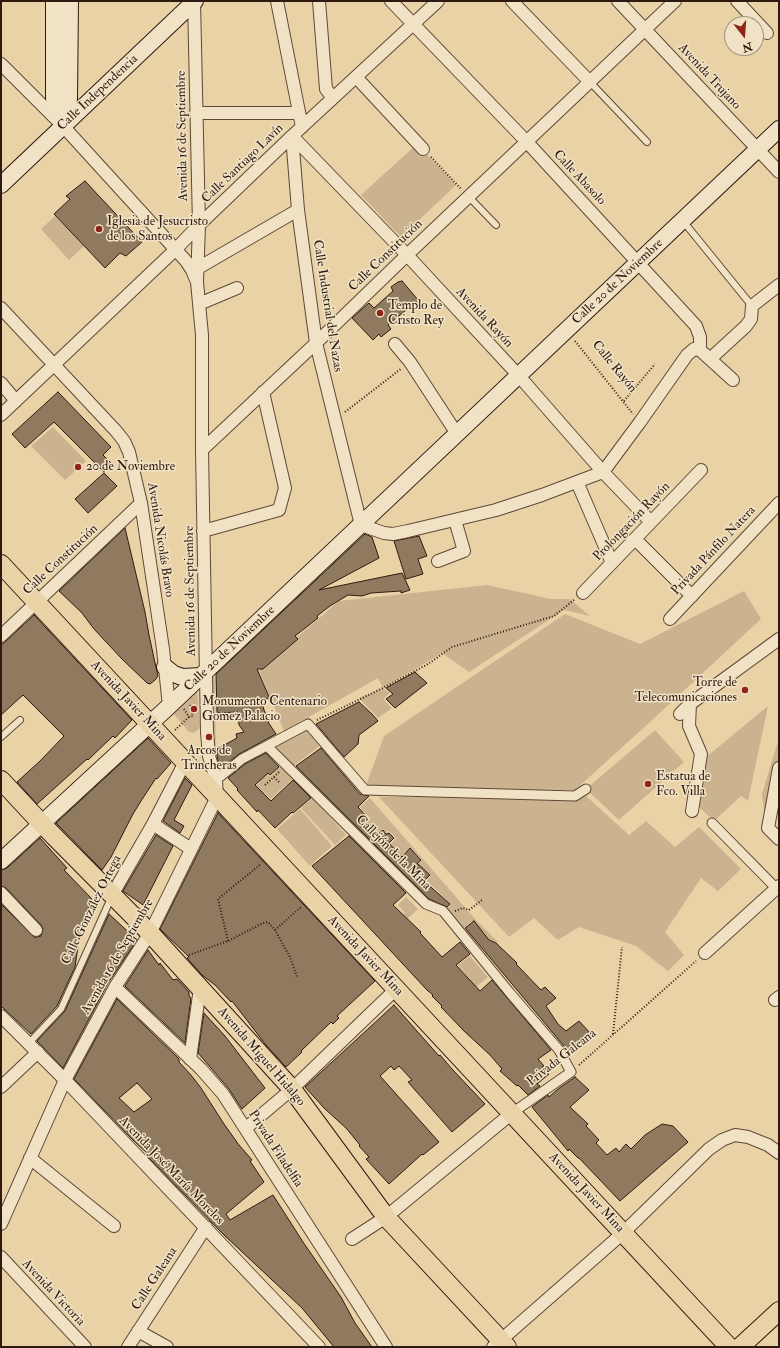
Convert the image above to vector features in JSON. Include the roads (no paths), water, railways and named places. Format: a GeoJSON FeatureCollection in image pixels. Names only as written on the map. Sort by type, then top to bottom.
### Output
{"type":"FeatureCollection","features":[{"type":"Feature","properties":{"kind":"main road"},"geometry":{"type":"LineString","coordinates":[[54,1],[54,99],[63,126]]}},
{"type":"Feature","properties":{"kind":"main road"},"geometry":{"type":"LineString","coordinates":[[63,126],[69,99],[70,1]]}},
{"type":"Feature","properties":{"kind":"main road","name":"Calle Independencia"},"geometry":{"type":"LineString","coordinates":[[1,185],[194,1]]}},
{"type":"Feature","properties":{"kind":"main road","name":"Calle 20 de Noviembre"},"geometry":{"type":"LineString","coordinates":[[1,861],[150,724],[176,707],[204,673],[779,129]]}},
{"type":"Feature","properties":{"kind":"main road","name":"Avenida Javier Mina"},"geometry":{"type":"LineString","coordinates":[[1,564],[185,762],[216,788],[272,855],[729,1347]]}},
{"type":"Feature","properties":{"kind":"main road"},"geometry":{"type":"LineString","coordinates":[[165,667],[174,674],[182,677],[204,673]]}},
{"type":"Feature","properties":{"kind":"main road","name":"Avenida Miguel Hidalgo"},"geometry":{"type":"LineString","coordinates":[[1,780],[41,823],[150,933],[292,1089],[386,1217],[500,1345]]}},
{"type":"Feature","properties":{"kind":"main road"},"geometry":{"type":"LineString","coordinates":[[740,1347],[779,1311]]}},
{"type":"Feature","properties":{"kind":"street","name":"Avenida 16 de Septiembre"},"geometry":{"type":"LineString","coordinates":[[1,1224],[65,1080],[115,987],[150,933],[191,849],[216,788],[209,756],[204,673],[202,335],[197,282],[199,225],[194,1]]}},
{"type":"Feature","properties":{"kind":"street"},"geometry":{"type":"LineString","coordinates":[[277,1],[302,127]]}},
{"type":"Feature","properties":{"kind":"street"},"geometry":{"type":"LineString","coordinates":[[320,1],[326,89],[333,98]]}},
{"type":"Feature","properties":{"kind":"street","name":"Calle Abasolo"},"geometry":{"type":"LineString","coordinates":[[391,1],[526,141],[696,326],[700,337],[700,350]]}},
{"type":"Feature","properties":{"kind":"street","name":"Calle Santiago Lavín"},"geometry":{"type":"LineString","coordinates":[[1,415],[175,250],[292,136],[438,1]]}},
{"type":"Feature","properties":{"kind":"street"},"geometry":{"type":"LineString","coordinates":[[512,1],[589,81]]}},
{"type":"Feature","properties":{"kind":"street","name":"Avenida Trujano"},"geometry":{"type":"LineString","coordinates":[[618,1],[779,172]]}},
{"type":"Feature","properties":{"kind":"street","name":"Calle Constitución"},"geometry":{"type":"LineString","coordinates":[[202,450],[675,1]]}},
{"type":"Feature","properties":{"kind":"street"},"geometry":{"type":"LineString","coordinates":[[737,1],[767,33]]}},
{"type":"Feature","properties":{"kind":"street"},"geometry":{"type":"LineString","coordinates":[[1,64],[63,126],[186,261],[197,282]]}},
{"type":"Feature","properties":{"kind":"street"},"geometry":{"type":"LineString","coordinates":[[356,77],[423,149]]}},
{"type":"Feature","properties":{"kind":"street"},"geometry":{"type":"LineString","coordinates":[[196,113],[299,113]]}},
{"type":"Feature","properties":{"kind":"street","name":"Calle Industrial del Nazas"},"geometry":{"type":"LineString","coordinates":[[292,136],[298,210],[316,343],[361,525]]}},
{"type":"Feature","properties":{"kind":"street","name":"Avenida Rayón"},"geometry":{"type":"LineString","coordinates":[[292,136],[519,376],[603,472],[651,522]]}},
{"type":"Feature","properties":{"kind":"street"},"geometry":{"type":"LineString","coordinates":[[198,268],[298,210]]}},
{"type":"Feature","properties":{"kind":"street"},"geometry":{"type":"LineString","coordinates":[[710,360],[751,319],[752,306],[779,285]]}},
{"type":"Feature","properties":{"kind":"street"},"geometry":{"type":"LineString","coordinates":[[199,304],[237,288]]}},
{"type":"Feature","properties":{"kind":"street","name":"Avenida Nicolás Bravo"},"geometry":{"type":"LineString","coordinates":[[1,308],[116,431],[124,441],[129,452],[141,503],[165,667],[176,707]]}},
{"type":"Feature","properties":{"kind":"street"},"geometry":{"type":"LineString","coordinates":[[395,344],[410,362],[457,434]]}},
{"type":"Feature","properties":{"kind":"street"},"geometry":{"type":"LineString","coordinates":[[361,525],[384,533],[393,534],[408,531],[496,510],[542,496],[603,472],[687,355],[694,349],[700,350],[733,380]]}},
{"type":"Feature","properties":{"kind":"street"},"geometry":{"type":"LineString","coordinates":[[1,383],[16,401]]}},
{"type":"Feature","properties":{"kind":"street"},"geometry":{"type":"LineString","coordinates":[[203,531],[279,510],[285,488],[263,392]]}},
{"type":"Feature","properties":{"kind":"street","name":"Prolongación Rayón"},"geometry":{"type":"LineString","coordinates":[[583,593],[701,470]]}},
{"type":"Feature","properties":{"kind":"street"},"geometry":{"type":"LineString","coordinates":[[577,482],[612,563]]}},
{"type":"Feature","properties":{"kind":"street","name":"Calle Constitución"},"geometry":{"type":"LineString","coordinates":[[1,636],[141,503]]}},
{"type":"Feature","properties":{"kind":"street","name":"Privada Pánfilo Natera"},"geometry":{"type":"LineString","coordinates":[[670,619],[779,503]]}},
{"type":"Feature","properties":{"kind":"street"},"geometry":{"type":"LineString","coordinates":[[438,561],[464,551],[455,520]]}},
{"type":"Feature","properties":{"kind":"street"},"geometry":{"type":"LineString","coordinates":[[635,539],[692,596]]}},
{"type":"Feature","properties":{"kind":"street"},"geometry":{"type":"LineString","coordinates":[[680,714],[690,704],[779,639]]}},
{"type":"Feature","properties":{"kind":"street"},"geometry":{"type":"LineString","coordinates":[[690,704],[689,726],[701,754],[692,811]]}},
{"type":"Feature","properties":{"kind":"street"},"geometry":{"type":"LineString","coordinates":[[216,788],[242,759],[308,724],[365,790],[575,796],[586,789]]}},
{"type":"Feature","properties":{"kind":"street","name":"Callejón de la Mina"},"geometry":{"type":"LineString","coordinates":[[267,746],[426,904],[443,911],[559,1050],[571,1072]]}},
{"type":"Feature","properties":{"kind":"street","name":"Calle González Ortega"},"geometry":{"type":"LineString","coordinates":[[112,895],[153,824],[185,762]]}},
{"type":"Feature","properties":{"kind":"street"},"geometry":{"type":"LineString","coordinates":[[779,768],[768,828],[779,839]]}},
{"type":"Feature","properties":{"kind":"street"},"geometry":{"type":"LineString","coordinates":[[705,953],[778,889],[712,823]]}},
{"type":"Feature","properties":{"kind":"street"},"geometry":{"type":"LineString","coordinates":[[153,824],[191,849]]}},
{"type":"Feature","properties":{"kind":"street"},"geometry":{"type":"LineString","coordinates":[[1,893],[36,930]]}},
{"type":"Feature","properties":{"kind":"street","name":"Privada Filadelfia"},"geometry":{"type":"LineString","coordinates":[[115,987],[201,1069],[223,1094],[386,1347]]}},
{"type":"Feature","properties":{"kind":"street"},"geometry":{"type":"LineString","coordinates":[[190,1059],[200,988]]}},
{"type":"Feature","properties":{"kind":"street"},"geometry":{"type":"LineString","coordinates":[[246,1128],[292,1089],[396,989]]}},
{"type":"Feature","properties":{"kind":"street","name":"Avenida José María Morelos"},"geometry":{"type":"LineString","coordinates":[[1,1016],[65,1080],[319,1347]]}},
{"type":"Feature","properties":{"kind":"street","name":"Calle González Ortega"},"geometry":{"type":"LineString","coordinates":[[1,1087],[33,1048]]}},
{"type":"Feature","properties":{"kind":"street","name":"Privada Galeana"},"geometry":{"type":"LineString","coordinates":[[352,1239],[386,1217],[512,1113],[571,1072]]}},
{"type":"Feature","properties":{"kind":"street"},"geometry":{"type":"LineString","coordinates":[[500,1345],[623,1233],[709,1149],[722,1140],[735,1136],[748,1137],[768,1145],[779,1153]]}},
{"type":"Feature","properties":{"kind":"street"},"geometry":{"type":"LineString","coordinates":[[30,1158],[114,1226]]}},
{"type":"Feature","properties":{"kind":"street","name":"Calle Galeana"},"geometry":{"type":"LineString","coordinates":[[128,1347],[206,1227]]}},
{"type":"Feature","properties":{"kind":"street","name":"Avenida Victoria"},"geometry":{"type":"LineString","coordinates":[[1,1257],[85,1347]]}},
{"type":"Feature","properties":{"kind":"street"},"geometry":{"type":"LineString","coordinates":[[138,1331],[167,1347]]}},
{"type":"Feature","properties":{"kind":"lane"},"geometry":{"type":"LineString","coordinates":[[589,81],[646,142]]}},
{"type":"Feature","properties":{"kind":"lane"},"geometry":{"type":"LineString","coordinates":[[468,196],[496,225]]}},
{"type":"Feature","properties":{"kind":"lane"},"geometry":{"type":"LineString","coordinates":[[683,221],[752,306]]}},
{"type":"Feature","properties":{"kind":"lane"},"geometry":{"type":"LineString","coordinates":[[1,737],[20,720]]}},
{"type":"Feature","properties":{"kind":"lane","name":"Calle González Ortega"},"geometry":{"type":"LineString","coordinates":[[33,1048],[61,1009],[112,895]]}},
{"type":"Feature","properties":{"kind":"place","name":"Iglesia de Jesucristo de los Santos"},"geometry":{"type":"Point","coordinates":[99,229]}},
{"type":"Feature","properties":{"kind":"place","name":"Templo de Cristo Rey"},"geometry":{"type":"Point","coordinates":[380,313]}},
{"type":"Feature","properties":{"kind":"place","name":"20 de Noviembre"},"geometry":{"type":"Point","coordinates":[78,467]}},
{"type":"Feature","properties":{"kind":"place","name":"Torre de Telecomunicaciones"},"geometry":{"type":"Point","coordinates":[745,690]}},
{"type":"Feature","properties":{"kind":"place","name":"Monumento Centenario Gomez Palacio"},"geometry":{"type":"Point","coordinates":[194,709]}},
{"type":"Feature","properties":{"kind":"place","name":"Arcos de Trincheras"},"geometry":{"type":"Point","coordinates":[209,737]}},
{"type":"Feature","properties":{"kind":"place","name":"Estatua de Fco. Villa"},"geometry":{"type":"Point","coordinates":[648,784]}}]}
